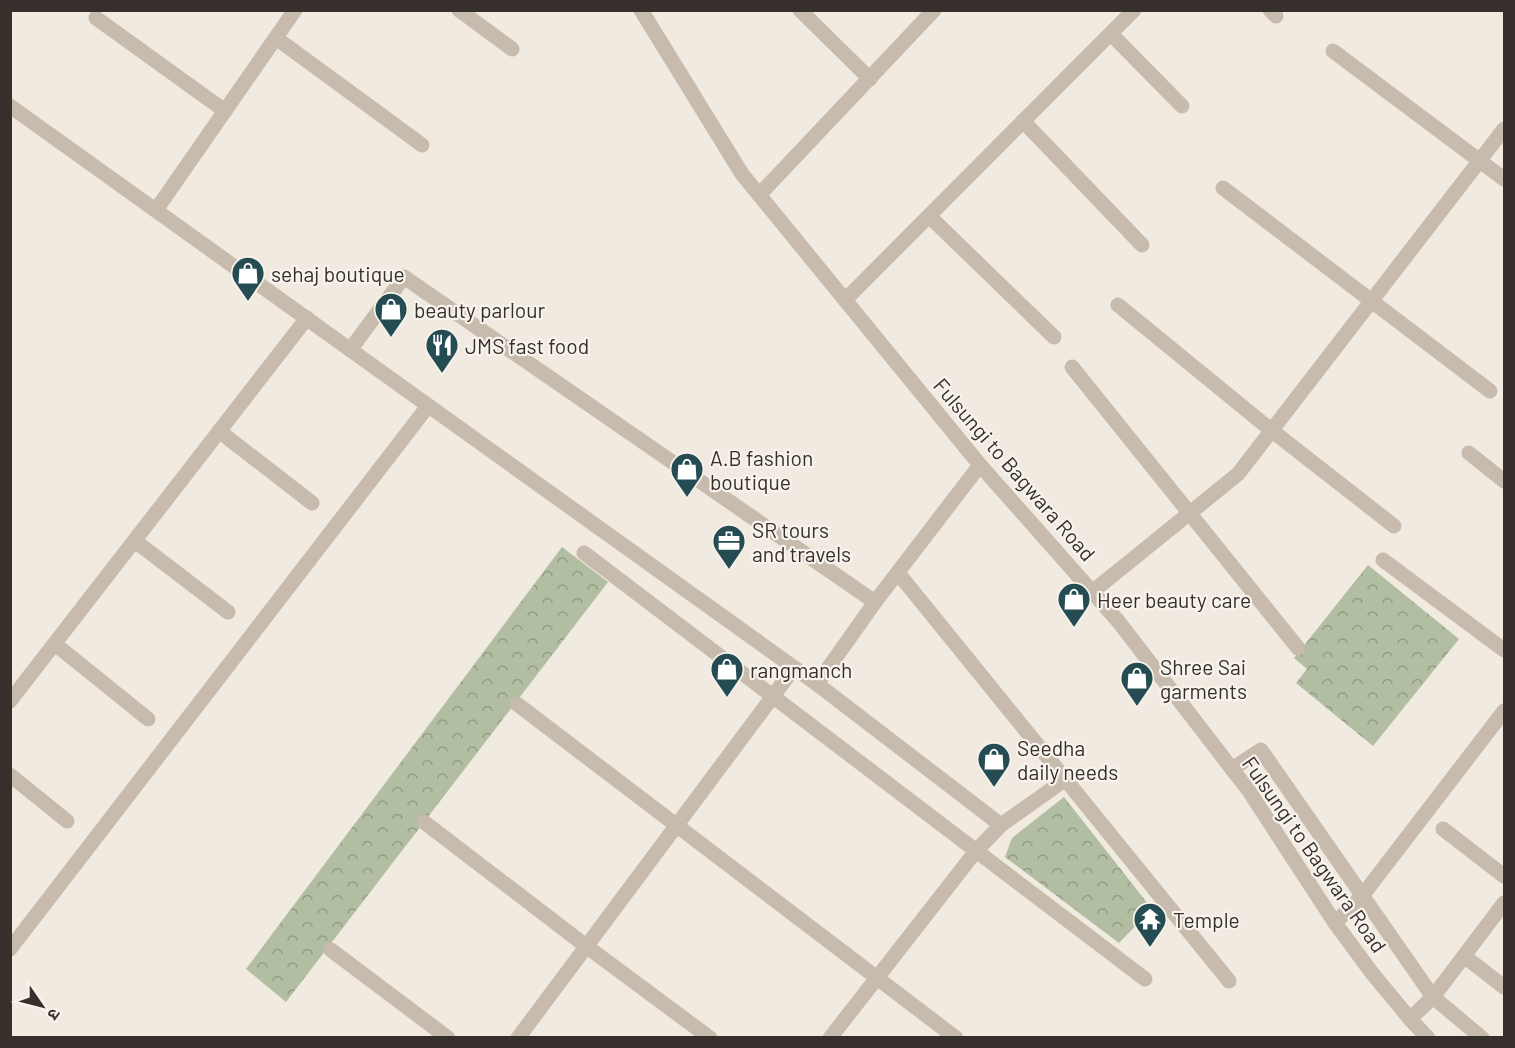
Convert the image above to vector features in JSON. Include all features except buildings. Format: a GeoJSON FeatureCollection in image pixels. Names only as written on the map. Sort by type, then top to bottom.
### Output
{"type":"FeatureCollection","features":[{"type":"Feature","properties":{"kind":"street"},"geometry":{"type":"LineString","coordinates":[[156,210],[295,10]]}},
{"type":"Feature","properties":{"kind":"street"},"geometry":{"type":"LineString","coordinates":[[459,10],[512,49]]}},
{"type":"Feature","properties":{"kind":"street","name":"Fulsungi to Bagwara Road"},"geometry":{"type":"LineString","coordinates":[[641,10],[742,174],[980,465],[1118,621],[1249,791],[1335,923],[1410,1019],[1428,1038]]}},
{"type":"Feature","properties":{"kind":"street"},"geometry":{"type":"LineString","coordinates":[[800,10],[870,79]]}},
{"type":"Feature","properties":{"kind":"street"},"geometry":{"type":"LineString","coordinates":[[759,195],[934,10]]}},
{"type":"Feature","properties":{"kind":"street"},"geometry":{"type":"LineString","coordinates":[[845,300],[1134,10]]}},
{"type":"Feature","properties":{"kind":"street"},"geometry":{"type":"LineString","coordinates":[[96,18],[225,111]]}},
{"type":"Feature","properties":{"kind":"street"},"geometry":{"type":"LineString","coordinates":[[1111,33],[1182,106]]}},
{"type":"Feature","properties":{"kind":"street"},"geometry":{"type":"LineString","coordinates":[[276,38],[422,145]]}},
{"type":"Feature","properties":{"kind":"street"},"geometry":{"type":"LineString","coordinates":[[1333,51],[1504,179]]}},
{"type":"Feature","properties":{"kind":"street"},"geometry":{"type":"LineString","coordinates":[[10,106],[817,684],[1001,825]]}},
{"type":"Feature","properties":{"kind":"street"},"geometry":{"type":"LineString","coordinates":[[1023,122],[1142,245]]}},
{"type":"Feature","properties":{"kind":"street"},"geometry":{"type":"LineString","coordinates":[[1092,592],[1238,474],[1504,129]]}},
{"type":"Feature","properties":{"kind":"street"},"geometry":{"type":"LineString","coordinates":[[1223,188],[1490,391]]}},
{"type":"Feature","properties":{"kind":"street"},"geometry":{"type":"LineString","coordinates":[[929,216],[1054,337]]}},
{"type":"Feature","properties":{"kind":"street"},"geometry":{"type":"LineString","coordinates":[[350,350],[404,277],[875,602]]}},
{"type":"Feature","properties":{"kind":"street"},"geometry":{"type":"LineString","coordinates":[[1118,305],[1271,430],[1394,526]]}},
{"type":"Feature","properties":{"kind":"street"},"geometry":{"type":"LineString","coordinates":[[10,701],[307,318]]}},
{"type":"Feature","properties":{"kind":"street"},"geometry":{"type":"LineString","coordinates":[[1072,367],[1298,648]]}},
{"type":"Feature","properties":{"kind":"street"},"geometry":{"type":"LineString","coordinates":[[10,949],[428,406]]}},
{"type":"Feature","properties":{"kind":"street"},"geometry":{"type":"LineString","coordinates":[[219,431],[312,503]]}},
{"type":"Feature","properties":{"kind":"street"},"geometry":{"type":"LineString","coordinates":[[1469,453],[1504,482]]}},
{"type":"Feature","properties":{"kind":"street"},"geometry":{"type":"LineString","coordinates":[[817,684],[875,602],[980,465]]}},
{"type":"Feature","properties":{"kind":"street"},"geometry":{"type":"LineString","coordinates":[[135,541],[228,612]]}},
{"type":"Feature","properties":{"kind":"street"},"geometry":{"type":"LineString","coordinates":[[584,553],[1145,979]]}},
{"type":"Feature","properties":{"kind":"street"},"geometry":{"type":"LineString","coordinates":[[1383,560],[1504,650]]}},
{"type":"Feature","properties":{"kind":"street"},"geometry":{"type":"LineString","coordinates":[[898,573],[1229,981]]}},
{"type":"Feature","properties":{"kind":"street"},"geometry":{"type":"LineString","coordinates":[[55,644],[148,719]]}},
{"type":"Feature","properties":{"kind":"street"},"geometry":{"type":"LineString","coordinates":[[518,1038],[794,668]]}},
{"type":"Feature","properties":{"kind":"street"},"geometry":{"type":"LineString","coordinates":[[517,704],[956,1038]]}},
{"type":"Feature","properties":{"kind":"street"},"geometry":{"type":"LineString","coordinates":[[1335,923],[1362,896],[1504,711]]}},
{"type":"Feature","properties":{"kind":"street"},"geometry":{"type":"LineString","coordinates":[[1232,769],[1261,750],[1433,998],[1482,1038]]}},
{"type":"Feature","properties":{"kind":"street"},"geometry":{"type":"LineString","coordinates":[[10,775],[67,821]]}},
{"type":"Feature","properties":{"kind":"street"},"geometry":{"type":"LineString","coordinates":[[830,1038],[976,851],[1001,825],[1066,779]]}},
{"type":"Feature","properties":{"kind":"street"},"geometry":{"type":"LineString","coordinates":[[424,822],[710,1038]]}},
{"type":"Feature","properties":{"kind":"street"},"geometry":{"type":"LineString","coordinates":[[1443,829],[1504,876]]}},
{"type":"Feature","properties":{"kind":"street"},"geometry":{"type":"LineString","coordinates":[[1410,1019],[1433,998],[1504,903]]}},
{"type":"Feature","properties":{"kind":"street"},"geometry":{"type":"LineString","coordinates":[[331,950],[448,1038]]}},
{"type":"Feature","properties":{"kind":"street"},"geometry":{"type":"LineString","coordinates":[[1464,956],[1504,987]]}},
{"type":"Feature","properties":{"kind":"green space"},"geometry":{"type":"Polygon","coordinates":[[[562,547],[608,582],[286,1002],[246,969],[562,547]]]}},
{"type":"Feature","properties":{"kind":"green space"},"geometry":{"type":"Polygon","coordinates":[[[1368,565],[1459,639],[1373,746],[1296,683],[1307,669],[1294,658],[1368,565]]]}},
{"type":"Feature","properties":{"kind":"green space"},"geometry":{"type":"Polygon","coordinates":[[[1064,797],[1152,909],[1119,943],[1005,857],[1012,838],[1064,797]]]}},
{"type":"Feature","properties":{"kind":"place","name":"sehaj boutique"},"geometry":{"type":"Point","coordinates":[248,302]}},
{"type":"Feature","properties":{"kind":"place","name":"beauty parlour"},"geometry":{"type":"Point","coordinates":[391,338]}},
{"type":"Feature","properties":{"kind":"place","name":"JMS fast food"},"geometry":{"type":"Point","coordinates":[442,374]}},
{"type":"Feature","properties":{"kind":"place","name":"A.B fashion boutique"},"geometry":{"type":"Point","coordinates":[687,498]}},
{"type":"Feature","properties":{"kind":"place","name":"SR tours and travels"},"geometry":{"type":"Point","coordinates":[729,570]}},
{"type":"Feature","properties":{"kind":"place","name":"Heer beauty care"},"geometry":{"type":"Point","coordinates":[1074,628]}},
{"type":"Feature","properties":{"kind":"place","name":"rangmanch"},"geometry":{"type":"Point","coordinates":[727,698]}},
{"type":"Feature","properties":{"kind":"place","name":"Shree Sai garments"},"geometry":{"type":"Point","coordinates":[1137,707]}},
{"type":"Feature","properties":{"kind":"place","name":"Seedha daily needs"},"geometry":{"type":"Point","coordinates":[994,788]}},
{"type":"Feature","properties":{"kind":"place","name":"Temple"},"geometry":{"type":"Point","coordinates":[1150,948]}}]}
